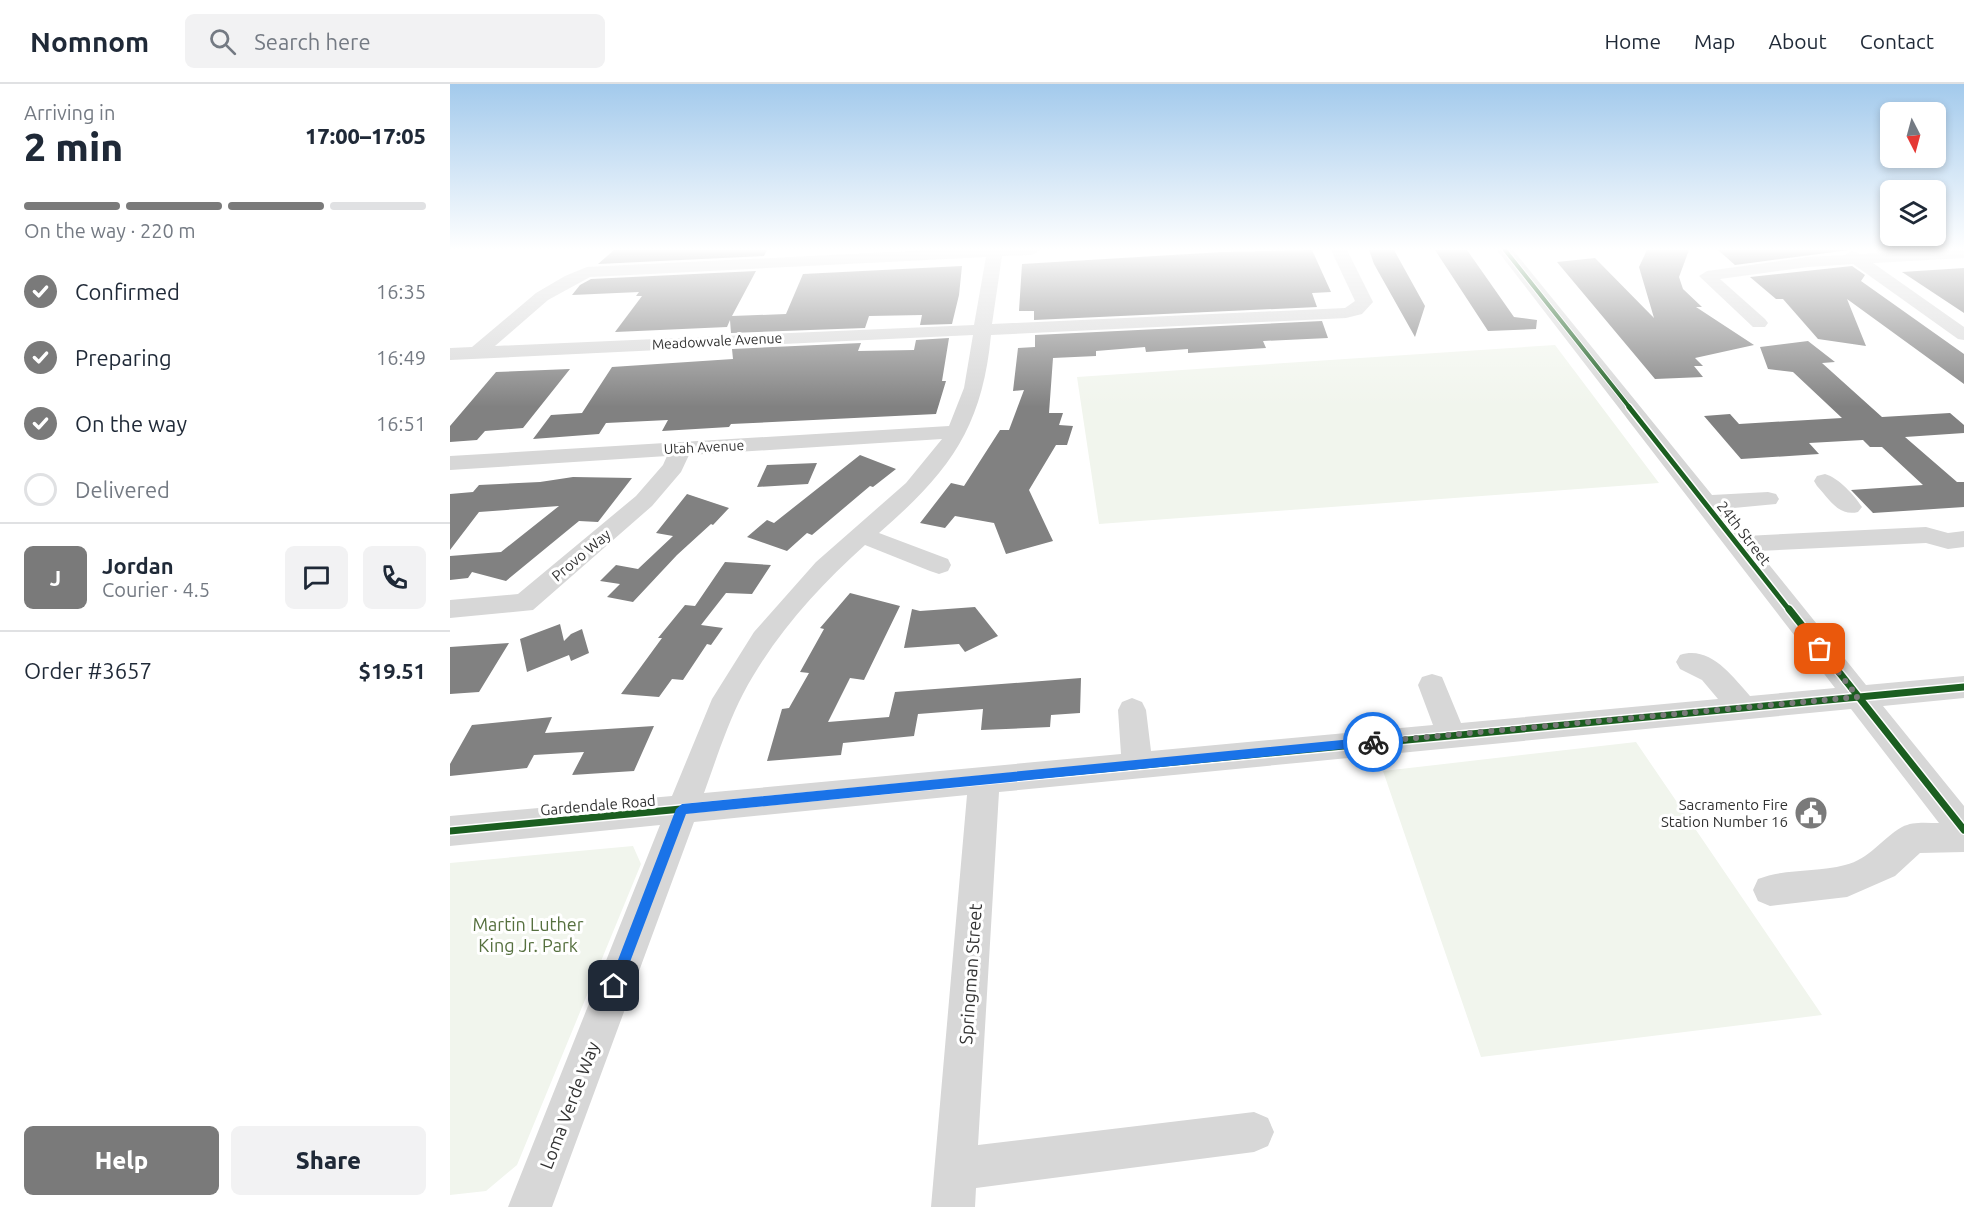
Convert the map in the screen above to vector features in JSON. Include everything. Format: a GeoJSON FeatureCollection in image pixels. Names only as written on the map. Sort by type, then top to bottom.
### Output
{"type":"FeatureCollection","features":[{"type":"Feature","properties":{"kind":"street"},"geometry":{"type":"LineString","coordinates":[[477,353],[532,302]]}},
{"type":"Feature","properties":{"kind":"street","name":"Loma Verde Way"},"geometry":{"type":"LineString","coordinates":[[530,1207],[682,809],[732,687],[791,605],[862,535],[915,488],[935,465],[957,432],[975,386],[987,302]]}},
{"type":"Feature","properties":{"kind":"street","name":"Meadowvale Avenue"},"geometry":{"type":"LineString","coordinates":[[450,354],[1346,313],[1356,310],[1364,302]]}},
{"type":"Feature","properties":{"kind":"street","name":"24th Street"},"geometry":{"type":"LineString","coordinates":[[1547,302],[1964,830]]}},
{"type":"Feature","properties":{"kind":"street"},"geometry":{"type":"LineString","coordinates":[[1736,302],[1759,323]]}},
{"type":"Feature","properties":{"kind":"street"},"geometry":{"type":"LineString","coordinates":[[1918,302],[1964,335]]}},
{"type":"Feature","properties":{"kind":"street","name":"Utah Avenue"},"geometry":{"type":"LineString","coordinates":[[450,463],[957,432]]}},
{"type":"Feature","properties":{"kind":"street","name":"Provo Way"},"geometry":{"type":"LineString","coordinates":[[450,609],[524,603],[644,501],[673,467],[681,448]]}},
{"type":"Feature","properties":{"kind":"street"},"geometry":{"type":"LineString","coordinates":[[1825,481],[1850,507]]}},
{"type":"Feature","properties":{"kind":"street"},"geometry":{"type":"LineString","coordinates":[[1705,503],[1769,499]]}},
{"type":"Feature","properties":{"kind":"street"},"geometry":{"type":"LineString","coordinates":[[862,535],[939,565]]}},
{"type":"Feature","properties":{"kind":"street"},"geometry":{"type":"LineString","coordinates":[[1737,544],[1926,535],[1948,541],[1964,539]]}},
{"type":"Feature","properties":{"kind":"street"},"geometry":{"type":"LineString","coordinates":[[1690,663],[1712,672],[1743,708]]}},
{"type":"Feature","properties":{"kind":"street"},"geometry":{"type":"LineString","coordinates":[[1432,685],[1451,734]]}},
{"type":"Feature","properties":{"kind":"street","name":"Gardendale Road"},"geometry":{"type":"LineString","coordinates":[[450,831],[1964,687]]}},
{"type":"Feature","properties":{"kind":"street"},"geometry":{"type":"LineString","coordinates":[[1132,710],[1137,766]]}},
{"type":"Feature","properties":{"kind":"street","name":"Springman Street"},"geometry":{"type":"LineString","coordinates":[[984,779],[955,1188],[1254,1132]]}},
{"type":"Feature","properties":{"kind":"street"},"geometry":{"type":"LineString","coordinates":[[1770,890],[1847,880],[1883,865],[1913,838],[1964,837]]}},
{"type":"Feature","properties":{"kind":"green space"},"geometry":{"type":"Polygon","coordinates":[[[1555,345],[1659,483],[1099,524],[1077,377],[1555,345]]]}},
{"type":"Feature","properties":{"kind":"green space"},"geometry":{"type":"Polygon","coordinates":[[[1636,742],[1822,1015],[1481,1057],[1383,771],[1636,742]]]}},
{"type":"Feature","properties":{"kind":"green space","name":"Martin Luther King Jr. Park"},"geometry":{"type":"Polygon","coordinates":[[[633,846],[641,864],[517,1165],[486,1191],[450,1195],[450,863],[633,846]]]}},
{"type":"Feature","properties":{"kind":"building"},"geometry":{"type":"Polygon","coordinates":[[[637,302],[739,302],[732,316],[786,314],[791,302],[957,302],[952,324],[920,325],[922,315],[869,316],[865,328],[731,333],[730,320],[727,327],[615,332],[637,302]]]}},
{"type":"Feature","properties":{"kind":"building"},"geometry":{"type":"Polygon","coordinates":[[[1020,302],[1315,302],[1317,307],[1034,320],[1034,311],[1019,311],[1020,302]]]}},
{"type":"Feature","properties":{"kind":"building"},"geometry":{"type":"Polygon","coordinates":[[[1396,302],[1423,302],[1425,306],[1415,337],[1396,302]]]}},
{"type":"Feature","properties":{"kind":"building"},"geometry":{"type":"Polygon","coordinates":[[[1469,302],[1504,302],[1514,317],[1537,320],[1536,329],[1488,331],[1469,302]]]}},
{"type":"Feature","properties":{"kind":"building"},"geometry":{"type":"Polygon","coordinates":[[[1591,302],[1639,302],[1654,318],[1649,302],[1697,302],[1702,307],[1696,307],[1754,345],[1695,358],[1703,366],[1694,366],[1703,377],[1655,379],[1591,302]]]}},
{"type":"Feature","properties":{"kind":"building"},"geometry":{"type":"Polygon","coordinates":[[[1786,302],[1848,302],[1866,346],[1818,339],[1786,302]]]}},
{"type":"Feature","properties":{"kind":"building"},"geometry":{"type":"Polygon","coordinates":[[[1852,302],[1891,302],[1964,354],[1964,384],[1852,302]]]}},
{"type":"Feature","properties":{"kind":"building"},"geometry":{"type":"Polygon","coordinates":[[[1948,302],[1964,302],[1964,313],[1948,302]]]}},
{"type":"Feature","properties":{"kind":"building"},"geometry":{"type":"Polygon","coordinates":[[[1322,321],[1328,338],[1263,341],[1266,348],[1188,353],[1188,349],[1146,352],[1145,347],[1096,351],[1096,356],[1053,358],[1049,413],[1063,413],[1059,425],[1073,426],[1067,445],[1056,445],[1029,490],[1053,541],[1006,554],[994,523],[955,516],[945,528],[920,523],[951,483],[964,486],[1000,430],[1009,430],[1024,390],[1013,391],[1018,348],[1035,347],[1035,335],[1322,321]]]}},
{"type":"Feature","properties":{"kind":"building"},"geometry":{"type":"Polygon","coordinates":[[[949,338],[942,381],[946,381],[936,414],[731,424],[729,427],[662,431],[668,420],[606,423],[599,434],[533,439],[551,415],[582,413],[612,367],[733,359],[732,349],[861,343],[858,351],[914,350],[916,340],[949,338]]]}},
{"type":"Feature","properties":{"kind":"building"},"geometry":{"type":"Polygon","coordinates":[[[1808,341],[1835,362],[1822,363],[1882,417],[1950,413],[1964,425],[1964,433],[1905,437],[1957,482],[1964,482],[1964,507],[1873,513],[1851,490],[1923,485],[1882,447],[1870,447],[1863,440],[1809,443],[1819,454],[1741,459],[1704,416],[1730,414],[1739,424],[1842,418],[1793,372],[1768,369],[1760,347],[1808,341]]]}},
{"type":"Feature","properties":{"kind":"building"},"geometry":{"type":"Polygon","coordinates":[[[570,369],[523,428],[485,431],[477,440],[450,442],[450,426],[496,372],[570,369]]]}},
{"type":"Feature","properties":{"kind":"building"},"geometry":{"type":"Polygon","coordinates":[[[860,455],[896,469],[873,487],[870,486],[812,535],[807,533],[787,551],[747,537],[767,520],[774,523],[860,455]]]}},
{"type":"Feature","properties":{"kind":"building"},"geometry":{"type":"Polygon","coordinates":[[[817,463],[808,484],[757,487],[767,465],[817,463]]]}},
{"type":"Feature","properties":{"kind":"building"},"geometry":{"type":"Polygon","coordinates":[[[573,477],[632,478],[598,522],[579,521],[506,581],[472,572],[468,578],[450,580],[450,556],[501,552],[559,506],[479,512],[450,550],[450,494],[473,492],[479,485],[540,482],[573,477]]]}},
{"type":"Feature","properties":{"kind":"building"},"geometry":{"type":"Polygon","coordinates":[[[687,494],[729,508],[713,525],[711,524],[677,555],[633,602],[607,597],[620,584],[600,581],[616,565],[638,569],[673,536],[656,533],[687,494]]]}},
{"type":"Feature","properties":{"kind":"building"},"geometry":{"type":"Polygon","coordinates":[[[725,562],[771,565],[752,594],[726,593],[701,625],[723,628],[711,645],[707,644],[683,680],[672,679],[659,697],[621,694],[662,638],[658,638],[685,605],[695,606],[725,562]]]}},
{"type":"Feature","properties":{"kind":"building"},"geometry":{"type":"Polygon","coordinates":[[[850,593],[900,606],[864,680],[850,678],[828,722],[889,717],[895,692],[1081,678],[1080,713],[1051,715],[1050,727],[981,730],[983,709],[918,714],[914,736],[843,743],[841,755],[767,761],[782,709],[789,708],[809,673],[800,672],[824,629],[820,628],[850,593]]]}},
{"type":"Feature","properties":{"kind":"building"},"geometry":{"type":"Polygon","coordinates":[[[975,607],[998,636],[965,652],[959,644],[904,648],[912,609],[920,611],[975,607]]]}},
{"type":"Feature","properties":{"kind":"building"},"geometry":{"type":"Polygon","coordinates":[[[560,624],[564,641],[571,634],[582,629],[589,653],[571,661],[569,655],[527,672],[520,639],[560,624]]]}},
{"type":"Feature","properties":{"kind":"building"},"geometry":{"type":"Polygon","coordinates":[[[509,643],[479,692],[450,694],[450,647],[509,643]]]}},
{"type":"Feature","properties":{"kind":"building"},"geometry":{"type":"Polygon","coordinates":[[[552,717],[545,733],[654,726],[634,771],[572,775],[584,752],[534,755],[527,768],[450,776],[450,764],[472,725],[552,717]]]}},
{"type":"Feature","properties":{"kind":"cycle path"},"geometry":{"type":"LineString","coordinates":[[1546,302],[1964,830]]}},
{"type":"Feature","properties":{"kind":"cycle path"},"geometry":{"type":"LineString","coordinates":[[450,831],[1964,687]]}},
{"type":"Feature","properties":{"kind":"way so far"},"geometry":{"type":"LineString","coordinates":[[1373,742],[1858,697],[1820,649]]}},
{"type":"Feature","properties":{"kind":"place","name":"Sacramento Fire Station Number 16"},"geometry":{"type":"Point","coordinates":[1811,813]}},
{"type":"Feature","properties":{"kind":"route"},"geometry":{"type":"LineString","coordinates":[[614,986],[682,809],[1373,742]]}}]}
